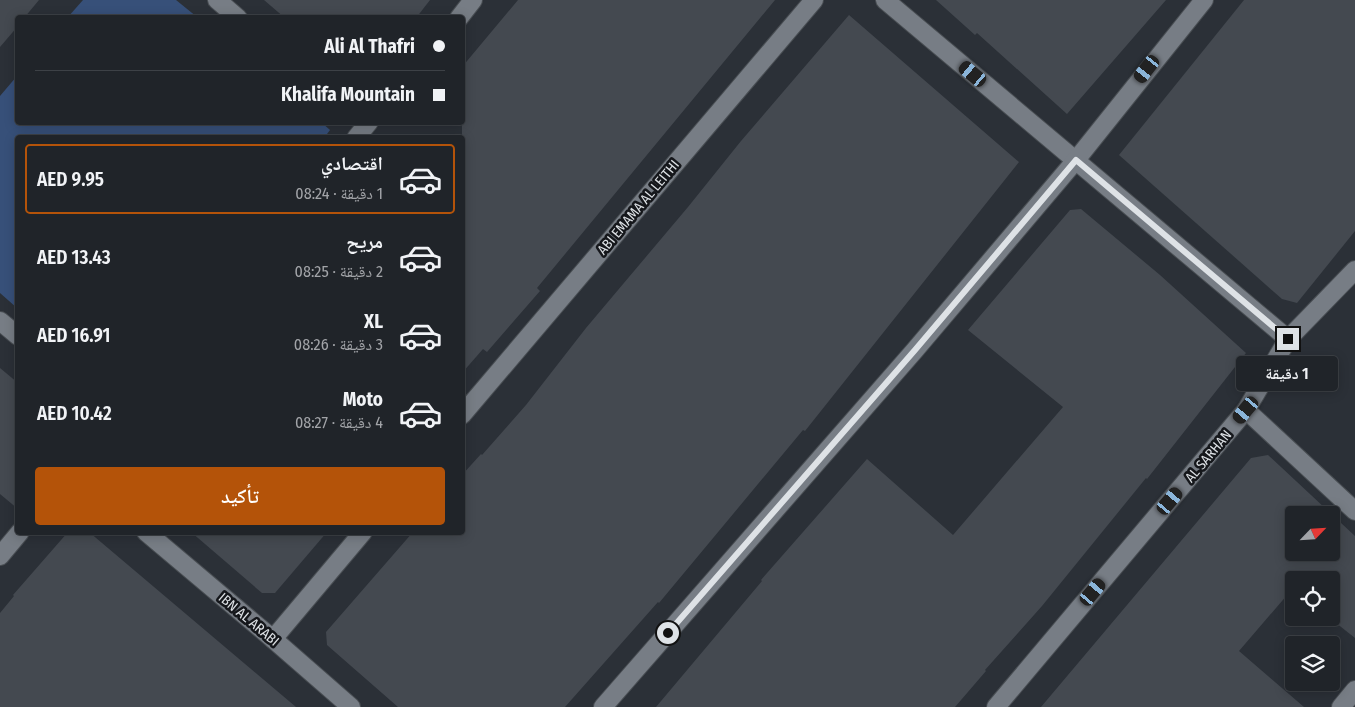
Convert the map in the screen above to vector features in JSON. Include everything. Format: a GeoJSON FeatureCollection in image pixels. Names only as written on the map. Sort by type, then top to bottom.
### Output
{"type":"FeatureCollection","features":[{"type":"Feature","properties":{"kind":"street"},"geometry":{"type":"LineString","coordinates":[[217,0],[234,15]]}},
{"type":"Feature","properties":{"kind":"street"},"geometry":{"type":"LineString","coordinates":[[462,15],[474,0]]}},
{"type":"Feature","properties":{"kind":"street","name":"ABI EMAMA AL LEITHI"},"geometry":{"type":"LineString","coordinates":[[465,411],[814,0]]}},
{"type":"Feature","properties":{"kind":"street"},"geometry":{"type":"LineString","coordinates":[[885,0],[1288,339]]}},
{"type":"Feature","properties":{"kind":"street"},"geometry":{"type":"LineString","coordinates":[[603,707],[915,350],[1076,160],[1204,0]]}},
{"type":"Feature","properties":{"kind":"street","name":"AL SARHAN"},"geometry":{"type":"LineString","coordinates":[[1005,704],[1246,410],[1288,339],[1355,270]]}},
{"type":"Feature","properties":{"kind":"street"},"geometry":{"type":"LineString","coordinates":[[0,321],[15,334]]}},
{"type":"Feature","properties":{"kind":"street"},"geometry":{"type":"LineString","coordinates":[[1246,410],[1355,511]]}},
{"type":"Feature","properties":{"kind":"street"},"geometry":{"type":"LineString","coordinates":[[0,556],[18,535]]}},
{"type":"Feature","properties":{"kind":"street","name":"IBN AL ARABI"},"geometry":{"type":"LineString","coordinates":[[150,535],[351,707]]}},
{"type":"Feature","properties":{"kind":"street"},"geometry":{"type":"LineString","coordinates":[[273,639],[360,535]]}},
{"type":"Feature","properties":{"kind":"street"},"geometry":{"type":"LineString","coordinates":[[1340,707],[1355,690]]}},
{"type":"Feature","properties":{"kind":"shaded area"},"geometry":{"type":"Polygon","coordinates":[[[83,0],[176,0],[195,15],[70,15],[83,0]]]}},
{"type":"Feature","properties":{"kind":"shaded area"},"geometry":{"type":"Polygon","coordinates":[[[15,78],[15,125],[324,125],[330,130],[326,135],[15,135],[15,306],[0,293],[0,96],[15,78]]]}},
{"type":"Feature","properties":{"kind":"building"},"geometry":{"type":"Polygon","coordinates":[[[0,0],[39,0],[26,15],[15,15],[15,30],[0,47],[0,0]]]}},
{"type":"Feature","properties":{"kind":"building"},"geometry":{"type":"Polygon","coordinates":[[[264,0],[430,0],[418,15],[282,15],[264,0]]]}},
{"type":"Feature","properties":{"kind":"building"},"geometry":{"type":"Polygon","coordinates":[[[518,0],[775,0],[537,288],[540,291],[487,352],[483,349],[465,370],[465,135],[462,135],[462,125],[465,125],[465,63],[518,0]]]}},
{"type":"Feature","properties":{"kind":"building"},"geometry":{"type":"Polygon","coordinates":[[[936,0],[1166,0],[1067,114],[977,33],[975,35],[936,0]]]}},
{"type":"Feature","properties":{"kind":"building"},"geometry":{"type":"Polygon","coordinates":[[[1244,0],[1355,0],[1355,231],[1297,303],[1282,299],[1119,155],[1244,0]]]}},
{"type":"Feature","properties":{"kind":"building"},"geometry":{"type":"Polygon","coordinates":[[[849,15],[1019,162],[805,431],[803,430],[659,603],[565,707],[398,707],[327,645],[326,632],[410,535],[465,535],[465,472],[526,405],[586,328],[741,141],[849,15]]]}},
{"type":"Feature","properties":{"kind":"building"},"geometry":{"type":"Polygon","coordinates":[[[1081,209],[1160,275],[1246,353],[1147,479],[1042,606],[955,707],[656,707],[761,580],[867,459],[953,535],[1063,407],[968,330],[1070,210],[1081,209]]]}},
{"type":"Feature","properties":{"kind":"building"},"geometry":{"type":"Polygon","coordinates":[[[0,368],[15,380],[15,506],[0,494],[0,368]]]}},
{"type":"Feature","properties":{"kind":"building"},"geometry":{"type":"Polygon","coordinates":[[[1268,455],[1323,506],[1285,506],[1285,561],[1340,561],[1340,522],[1355,536],[1355,638],[1340,626],[1340,571],[1285,571],[1285,597],[1239,651],[1304,707],[1041,707],[1251,458],[1268,455]]]}},
{"type":"Feature","properties":{"kind":"building"},"geometry":{"type":"Polygon","coordinates":[[[65,535],[93,535],[296,707],[0,707],[0,613],[13,595],[65,535]]]}},
{"type":"Feature","properties":{"kind":"building"},"geometry":{"type":"Polygon","coordinates":[[[194,535],[324,535],[275,593],[262,593],[194,535]]]}},
{"type":"Feature","properties":{"kind":"route"},"geometry":{"type":"LineString","coordinates":[[668,633],[915,350],[1076,160],[1288,339]]}}]}
